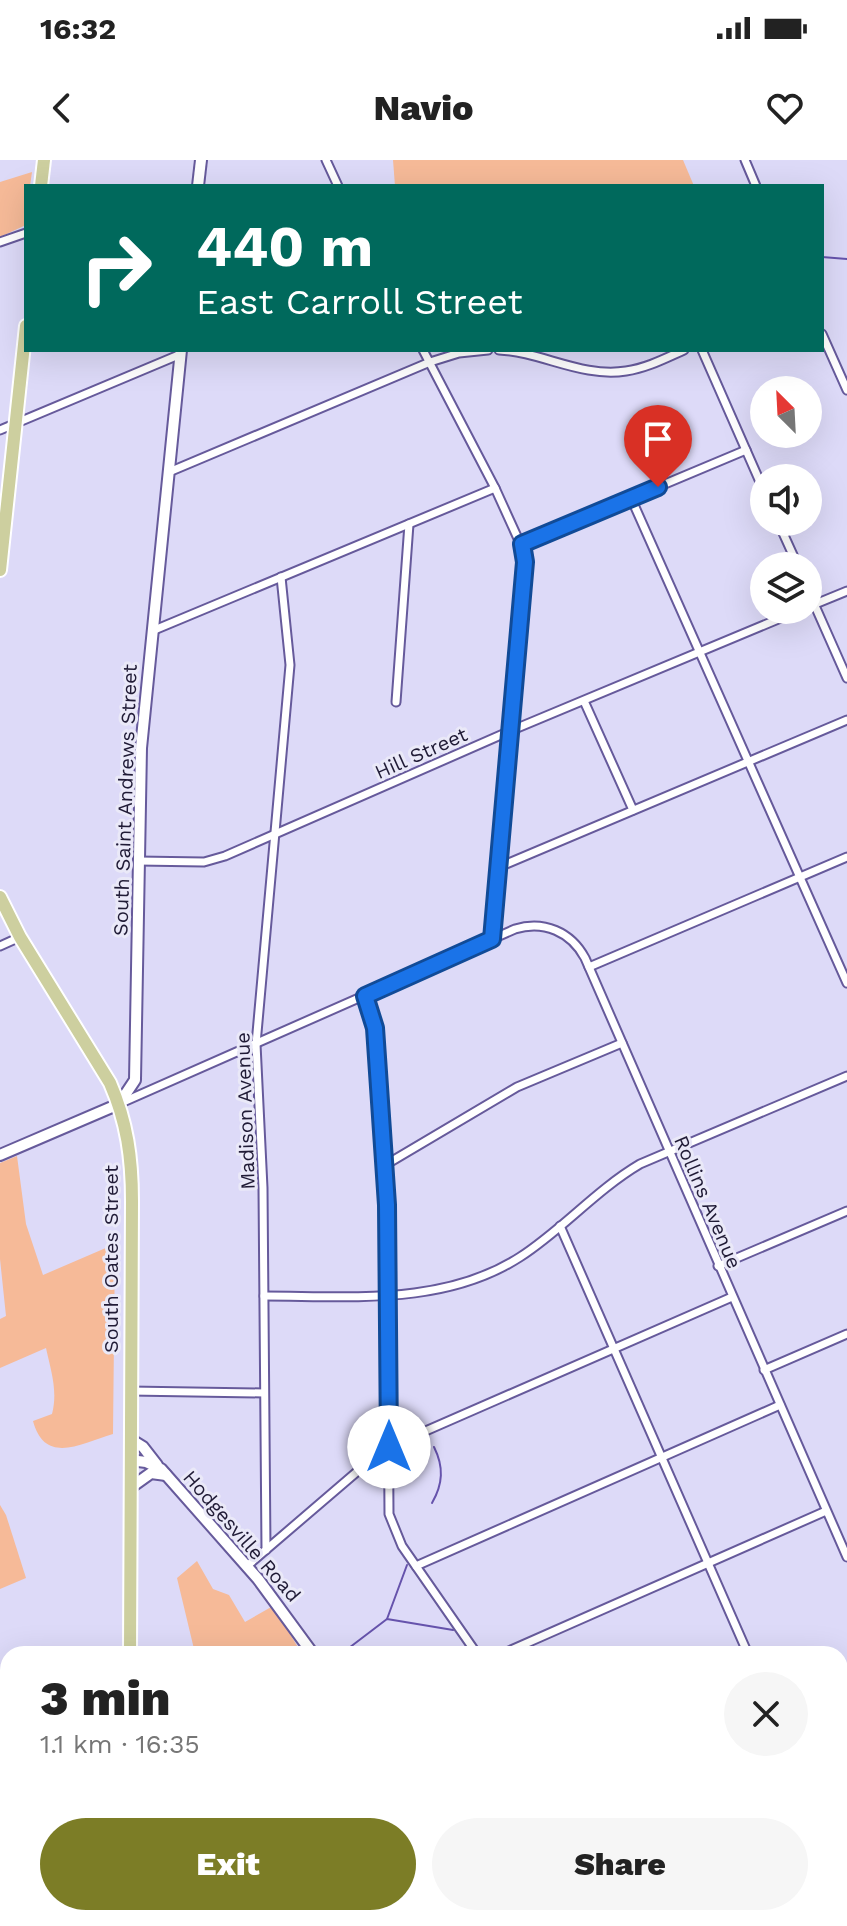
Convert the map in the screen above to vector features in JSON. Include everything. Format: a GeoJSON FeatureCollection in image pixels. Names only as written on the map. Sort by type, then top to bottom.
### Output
{"type":"FeatureCollection","features":[{"type":"Feature","properties":{"kind":"main road"},"geometry":{"type":"LineString","coordinates":[[41,184],[44,160]]}},
{"type":"Feature","properties":{"kind":"main road"},"geometry":{"type":"LineString","coordinates":[[0,570],[24,346]]}},
{"type":"Feature","properties":{"kind":"main road","name":"South Oates Street"},"geometry":{"type":"LineString","coordinates":[[0,897],[20,937],[102,1067],[119,1104],[132,1164],[130,1646]]}},
{"type":"Feature","properties":{"kind":"street"},"geometry":{"type":"LineString","coordinates":[[198,184],[201,160]]}},
{"type":"Feature","properties":{"kind":"street"},"geometry":{"type":"LineString","coordinates":[[326,160],[337,184]]}},
{"type":"Feature","properties":{"kind":"street"},"geometry":{"type":"LineString","coordinates":[[745,160],[755,184]]}},
{"type":"Feature","properties":{"kind":"street"},"geometry":{"type":"LineString","coordinates":[[0,242],[24,234]]}},
{"type":"Feature","properties":{"kind":"street"},"geometry":{"type":"LineString","coordinates":[[824,338],[847,390]]}},
{"type":"Feature","properties":{"kind":"street"},"geometry":{"type":"LineString","coordinates":[[0,430],[181,352]]}},
{"type":"Feature","properties":{"kind":"street","name":"South Saint Andrews Street"},"geometry":{"type":"LineString","coordinates":[[119,1104],[135,1080],[141,748],[181,352]]}},
{"type":"Feature","properties":{"kind":"street"},"geometry":{"type":"LineString","coordinates":[[424,352],[522,544],[525,562],[492,939]]}},
{"type":"Feature","properties":{"kind":"street"},"geometry":{"type":"LineString","coordinates":[[169,472],[430,362],[469,352]]}},
{"type":"Feature","properties":{"kind":"street"},"geometry":{"type":"LineString","coordinates":[[514,352],[584,370],[611,373],[640,368],[679,352]]}},
{"type":"Feature","properties":{"kind":"street"},"geometry":{"type":"LineString","coordinates":[[703,352],[752,464]]}},
{"type":"Feature","properties":{"kind":"street"},"geometry":{"type":"LineString","coordinates":[[522,544],[746,450]]}},
{"type":"Feature","properties":{"kind":"street"},"geometry":{"type":"LineString","coordinates":[[152,631],[495,488]]}},
{"type":"Feature","properties":{"kind":"street"},"geometry":{"type":"LineString","coordinates":[[631,498],[847,983]]}},
{"type":"Feature","properties":{"kind":"street"},"geometry":{"type":"LineString","coordinates":[[396,702],[409,524]]}},
{"type":"Feature","properties":{"kind":"street","name":"Madison Avenue"},"geometry":{"type":"LineString","coordinates":[[266,1550],[262,1142],[256,1044],[290,665],[281,577]]}},
{"type":"Feature","properties":{"kind":"street"},"geometry":{"type":"LineString","coordinates":[[822,601],[847,591]]}},
{"type":"Feature","properties":{"kind":"street","name":"Hill Street"},"geometry":{"type":"LineString","coordinates":[[138,861],[213,861],[510,731],[766,624]]}},
{"type":"Feature","properties":{"kind":"street"},"geometry":{"type":"LineString","coordinates":[[820,624],[847,678]]}},
{"type":"Feature","properties":{"kind":"street"},"geometry":{"type":"LineString","coordinates":[[584,701],[633,810]]}},
{"type":"Feature","properties":{"kind":"street"},"geometry":{"type":"LineString","coordinates":[[499,867],[847,720]]}},
{"type":"Feature","properties":{"kind":"street"},"geometry":{"type":"LineString","coordinates":[[589,967],[847,857]]}},
{"type":"Feature","properties":{"kind":"street","name":"Rollins Avenue"},"geometry":{"type":"LineString","coordinates":[[119,1104],[522,927],[551,928],[565,935],[577,945],[589,967],[847,1557]]}},
{"type":"Feature","properties":{"kind":"street"},"geometry":{"type":"LineString","coordinates":[[0,946],[20,937]]}},
{"type":"Feature","properties":{"kind":"street"},"geometry":{"type":"LineString","coordinates":[[365,996],[375,1028],[384,1163],[389,1295],[388,1504],[391,1523],[402,1546],[471,1646]]}},
{"type":"Feature","properties":{"kind":"street"},"geometry":{"type":"LineString","coordinates":[[384,1163],[517,1087],[622,1043]]}},
{"type":"Feature","properties":{"kind":"street"},"geometry":{"type":"LineString","coordinates":[[264,1296],[389,1295],[442,1289],[480,1277],[520,1257],[628,1172],[847,1076]]}},
{"type":"Feature","properties":{"kind":"street"},"geometry":{"type":"LineString","coordinates":[[0,1155],[119,1104]]}},
{"type":"Feature","properties":{"kind":"street"},"geometry":{"type":"LineString","coordinates":[[718,1266],[847,1211]]}},
{"type":"Feature","properties":{"kind":"street"},"geometry":{"type":"LineString","coordinates":[[560,1226],[745,1646]]}},
{"type":"Feature","properties":{"kind":"street"},"geometry":{"type":"LineString","coordinates":[[247,1566],[389,1447],[732,1297]]}},
{"type":"Feature","properties":{"kind":"street"},"geometry":{"type":"LineString","coordinates":[[764,1370],[847,1334]]}},
{"type":"Feature","properties":{"kind":"street"},"geometry":{"type":"LineString","coordinates":[[130,1391],[264,1393]]}},
{"type":"Feature","properties":{"kind":"street"},"geometry":{"type":"LineString","coordinates":[[416,1566],[780,1405]]}},
{"type":"Feature","properties":{"kind":"street"},"geometry":{"type":"LineString","coordinates":[[130,1439],[143,1447],[164,1472]]}},
{"type":"Feature","properties":{"kind":"street","name":"Hodgesville Road"},"geometry":{"type":"LineString","coordinates":[[130,1460],[146,1462],[164,1472],[281,1607],[308,1646]]}},
{"type":"Feature","properties":{"kind":"street"},"geometry":{"type":"LineString","coordinates":[[130,1488],[151,1473],[164,1472]]}},
{"type":"Feature","properties":{"kind":"street"},"geometry":{"type":"LineString","coordinates":[[520,1646],[826,1511]]}},
{"type":"Feature","properties":{"kind":"shaded area"},"geometry":{"type":"Polygon","coordinates":[[[393,160],[683,160],[693,184],[395,184],[393,160]]]}},
{"type":"Feature","properties":{"kind":"shaded area"},"geometry":{"type":"Polygon","coordinates":[[[32,172],[30,184],[24,184],[24,226],[0,237],[0,182],[32,172]]]}},
{"type":"Feature","properties":{"kind":"shaded area"},"geometry":{"type":"Polygon","coordinates":[[[17,1156],[26,1224],[43,1275],[115,1244],[113,1434],[77,1446],[55,1447],[46,1443],[33,1421],[52,1414],[54,1406],[53,1381],[46,1348],[0,1368],[0,1319],[6,1316],[0,1259],[0,1163],[17,1156]]]}},
{"type":"Feature","properties":{"kind":"shaded area"},"geometry":{"type":"Polygon","coordinates":[[[0,1505],[26,1578],[0,1589],[0,1505]]]}},
{"type":"Feature","properties":{"kind":"shaded area"},"geometry":{"type":"Polygon","coordinates":[[[197,1561],[213,1589],[229,1595],[245,1622],[273,1606],[297,1646],[193,1646],[177,1578],[197,1561]]]}},
{"type":"Feature","properties":{"kind":"waterway"},"geometry":{"type":"LineString","coordinates":[[824,257],[847,259]]}},
{"type":"Feature","properties":{"kind":"waterway"},"geometry":{"type":"LineString","coordinates":[[432,1503],[441,1475],[434,1447]]}},
{"type":"Feature","properties":{"kind":"waterway"},"geometry":{"type":"LineString","coordinates":[[387,1619],[407,1565]]}},
{"type":"Feature","properties":{"kind":"waterway"},"geometry":{"type":"LineString","coordinates":[[352,1646],[387,1619],[453,1630]]}},
{"type":"Feature","properties":{"kind":"route"},"geometry":{"type":"LineString","coordinates":[[389,1447],[387,1205],[375,1028],[365,996],[492,939],[525,562],[522,544],[658,487]]}}]}
